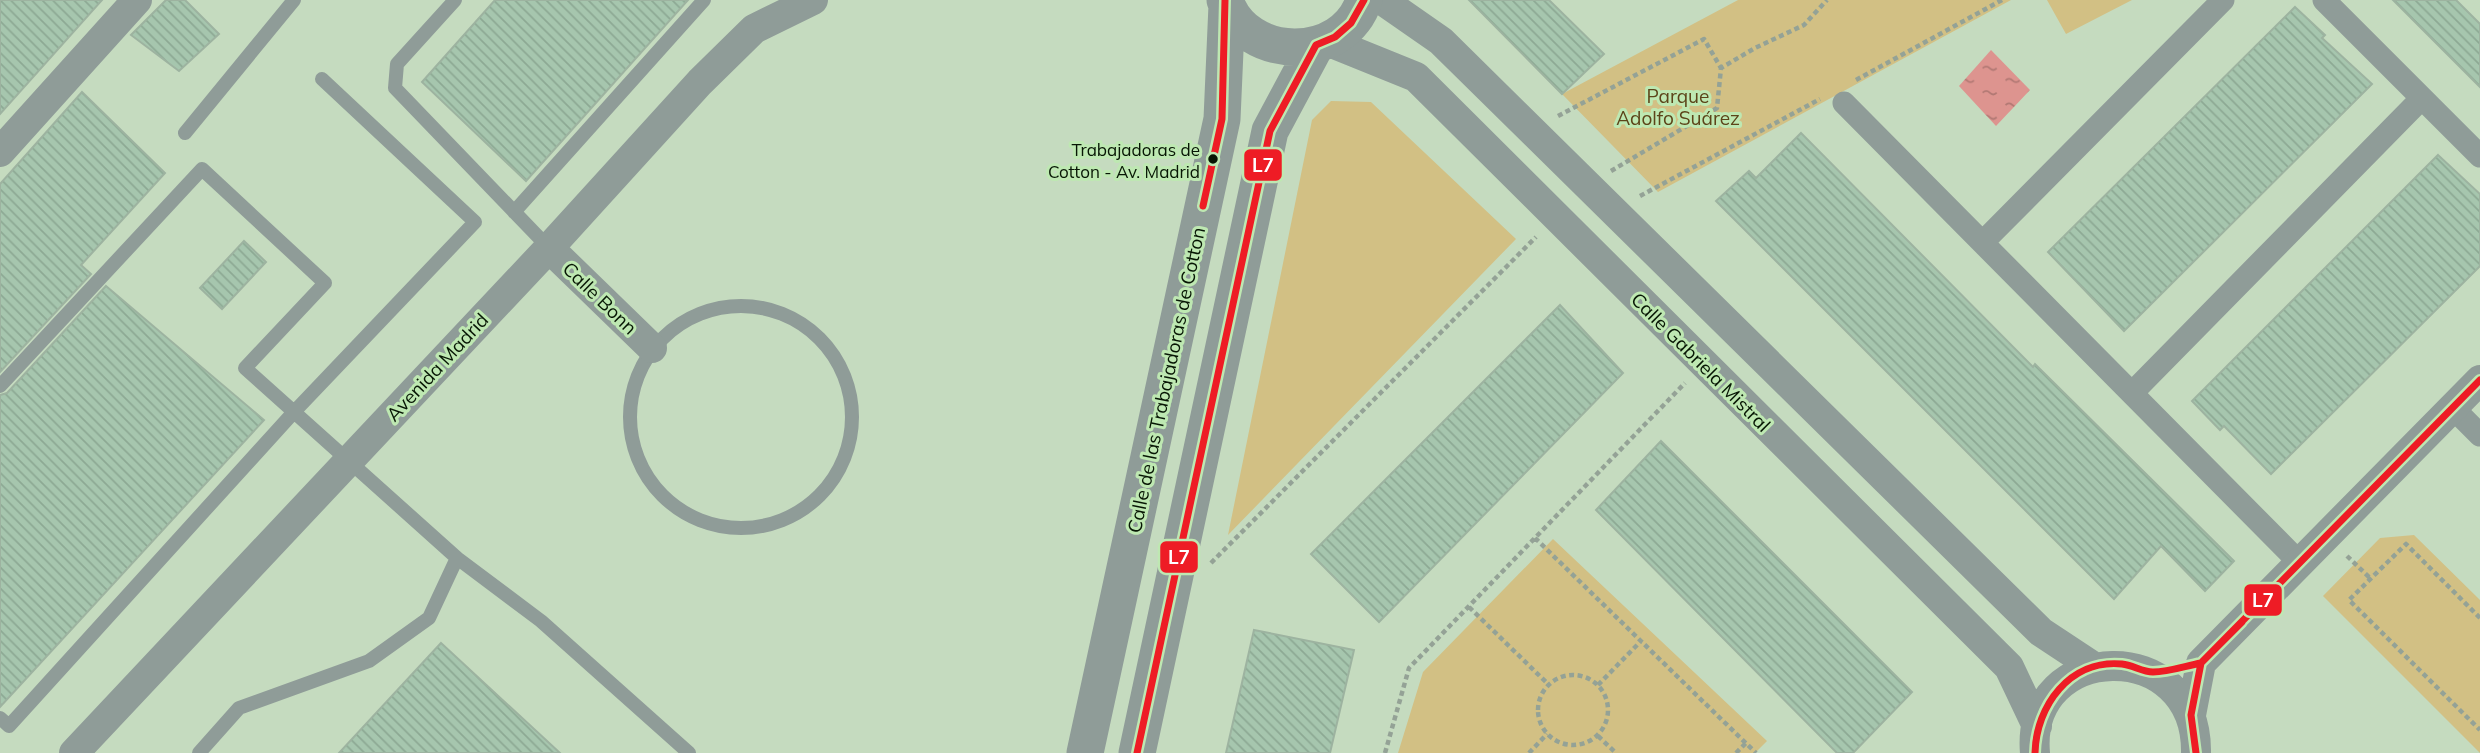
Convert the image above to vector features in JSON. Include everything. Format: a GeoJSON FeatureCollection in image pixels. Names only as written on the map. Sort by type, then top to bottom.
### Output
{"type":"FeatureCollection","features":[{"type":"Feature","properties":{"kind":"street"},"geometry":{"type":"LineString","coordinates":[[0,152],[137,0]]}},
{"type":"Feature","properties":{"kind":"street","name":"Avenida Madrid"},"geometry":{"type":"LineString","coordinates":[[74,753],[549,248],[700,82],[754,29],[813,0]]}},
{"type":"Feature","properties":{"kind":"street"},"geometry":{"type":"LineString","coordinates":[[1226,3],[1238,23],[1255,37],[1274,46],[1296,49],[1322,43],[1351,23],[1364,0]]}},
{"type":"Feature","properties":{"kind":"street"},"geometry":{"type":"LineString","coordinates":[[1382,0],[1441,41],[2041,632],[2094,667]]}},
{"type":"Feature","properties":{"kind":"street"},"geometry":{"type":"LineString","coordinates":[[1983,242],[2223,0]]}},
{"type":"Feature","properties":{"kind":"street"},"geometry":{"type":"LineString","coordinates":[[2324,0],[2480,156]]}},
{"type":"Feature","properties":{"kind":"street","name":"Calle de las Trabajadoras de Cotton"},"geometry":{"type":"LineString","coordinates":[[1085,753],[1222,119],[1226,3]]}},
{"type":"Feature","properties":{"kind":"street"},"geometry":{"type":"LineString","coordinates":[[1137,753],[1270,131],[1322,43]]}},
{"type":"Feature","properties":{"kind":"street","name":"Calle Gabriela Mistral"},"geometry":{"type":"LineString","coordinates":[[1322,43],[1416,78],[2009,667],[2036,739]]}},
{"type":"Feature","properties":{"kind":"street"},"geometry":{"type":"LineString","coordinates":[[1840,94],[2300,563]]}},
{"type":"Feature","properties":{"kind":"street"},"geometry":{"type":"LineString","coordinates":[[2132,393],[2422,98]]}},
{"type":"Feature","properties":{"kind":"street","name":"Calle Bonn"},"geometry":{"type":"LineString","coordinates":[[549,248],[652,348]]}},
{"type":"Feature","properties":{"kind":"street"},"geometry":{"type":"LineString","coordinates":[[2196,753],[2191,715],[2201,663],[2480,380]]}},
{"type":"Feature","properties":{"kind":"street"},"geometry":{"type":"LineString","coordinates":[[2452,408],[2480,435]]}},
{"type":"Feature","properties":{"kind":"street"},"geometry":{"type":"LineString","coordinates":[[2151,673],[2201,663]]}},
{"type":"Feature","properties":{"kind":"street"},"geometry":{"type":"LineString","coordinates":[[2036,739],[2043,708],[2059,687],[2094,667],[2122,664],[2151,673],[2175,691],[2191,715]]}},
{"type":"Feature","properties":{"kind":"lane"},"geometry":{"type":"LineString","coordinates":[[185,133],[294,0]]}},
{"type":"Feature","properties":{"kind":"lane"},"geometry":{"type":"LineString","coordinates":[[454,0],[397,64],[395,88],[549,248]]}},
{"type":"Feature","properties":{"kind":"lane"},"geometry":{"type":"LineString","coordinates":[[514,212],[704,0]]}},
{"type":"Feature","properties":{"kind":"lane"},"geometry":{"type":"LineString","coordinates":[[0,718],[9,726],[293,413],[475,222],[322,79]]}},
{"type":"Feature","properties":{"kind":"lane"},"geometry":{"type":"LineString","coordinates":[[0,386],[202,169],[325,283],[245,368],[457,558],[541,621],[689,753]]}},
{"type":"Feature","properties":{"kind":"lane","name":"Calle Bonn"},"geometry":{"type":"LineString","coordinates":[[757,305],[810,328],[846,375],[853,434],[831,487],[784,523],[726,530],[672,507],[637,460],[629,402],[652,348],[698,313],[757,305]]}},
{"type":"Feature","properties":{"kind":"lane"},"geometry":{"type":"LineString","coordinates":[[199,753],[239,708],[369,661],[429,618],[457,558]]}},
{"type":"Feature","properties":{"kind":"path"},"geometry":{"type":"LineString","coordinates":[[1721,68],[1755,48],[1804,25],[1827,0]]}},
{"type":"Feature","properties":{"kind":"path"},"geometry":{"type":"LineString","coordinates":[[1612,212],[1840,94],[2002,0]]}},
{"type":"Feature","properties":{"kind":"path"},"geometry":{"type":"LineString","coordinates":[[1530,130],[1704,39],[1721,68],[1717,108],[1586,186]]}},
{"type":"Feature","properties":{"kind":"path"},"geometry":{"type":"LineString","coordinates":[[1207,567],[1556,217]]}},
{"type":"Feature","properties":{"kind":"path"},"geometry":{"type":"LineString","coordinates":[[1385,753],[1409,668],[1703,364]]}},
{"type":"Feature","properties":{"kind":"path"},"geometry":{"type":"LineString","coordinates":[[1535,538],[1756,753]]}},
{"type":"Feature","properties":{"kind":"path"},"geometry":{"type":"LineString","coordinates":[[2480,618],[2406,544],[2349,600],[2480,730]]}},
{"type":"Feature","properties":{"kind":"path"},"geometry":{"type":"LineString","coordinates":[[1469,607],[1549,685]]}},
{"type":"Feature","properties":{"kind":"path"},"geometry":{"type":"LineString","coordinates":[[1598,685],[1641,641]]}},
{"type":"Feature","properties":{"kind":"path"},"geometry":{"type":"LineString","coordinates":[[1574,674],[1598,685],[1608,703],[1609,715],[1598,736],[1578,746],[1556,741],[1547,734],[1538,713],[1539,701],[1549,685],[1563,676],[1574,674]]}},
{"type":"Feature","properties":{"kind":"path"},"geometry":{"type":"LineString","coordinates":[[1529,753],[1547,734]]}},
{"type":"Feature","properties":{"kind":"path"},"geometry":{"type":"LineString","coordinates":[[1598,736],[1616,753]]}},
{"type":"Feature","properties":{"kind":"path"},"geometry":{"type":"LineString","coordinates":[[1736,753],[1746,743]]}},
{"type":"Feature","properties":{"kind":"green space","name":"Parque Adolfo Suárez"},"geometry":{"type":"Polygon","coordinates":[[[1738,0],[2011,0],[1658,192],[1562,94],[1738,0]]]}},
{"type":"Feature","properties":{"kind":"green space"},"geometry":{"type":"Polygon","coordinates":[[[2047,0],[2132,0],[2066,34],[2047,0]]]}},
{"type":"Feature","properties":{"kind":"green space"},"geometry":{"type":"Polygon","coordinates":[[[1331,101],[1371,102],[1516,239],[1228,535],[1312,120],[1331,101]]]}},
{"type":"Feature","properties":{"kind":"green space"},"geometry":{"type":"Polygon","coordinates":[[[2414,535],[2480,600],[2480,753],[2323,596],[2380,538],[2414,535]]]}},
{"type":"Feature","properties":{"kind":"green space"},"geometry":{"type":"Polygon","coordinates":[[[1553,539],[1767,741],[1755,753],[1398,753],[1423,672],[1553,539]]]}},
{"type":"Feature","properties":{"kind":"water"},"geometry":{"type":"Polygon","coordinates":[[[1991,50],[2030,90],[1996,126],[1959,86],[1991,50]]]}},
{"type":"Feature","properties":{"kind":"building"},"geometry":{"type":"Polygon","coordinates":[[[0,0],[102,0],[0,114],[0,0]]]}},
{"type":"Feature","properties":{"kind":"building"},"geometry":{"type":"Polygon","coordinates":[[[166,0],[185,0],[219,34],[179,71],[131,35],[166,0]]]}},
{"type":"Feature","properties":{"kind":"building"},"geometry":{"type":"Polygon","coordinates":[[[495,0],[688,0],[526,181],[422,82],[495,0]]]}},
{"type":"Feature","properties":{"kind":"building"},"geometry":{"type":"Polygon","coordinates":[[[1469,0],[1549,0],[1604,54],[1562,94],[1469,0]]]}},
{"type":"Feature","properties":{"kind":"building"},"geometry":{"type":"Polygon","coordinates":[[[2393,0],[2456,0],[2480,24],[2480,87],[2393,0]]]}},
{"type":"Feature","properties":{"kind":"building"},"geometry":{"type":"Polygon","coordinates":[[[2295,7],[2325,35],[2322,38],[2372,84],[2124,331],[2048,252],[2295,7]]]}},
{"type":"Feature","properties":{"kind":"building"},"geometry":{"type":"Polygon","coordinates":[[[82,92],[165,173],[81,265],[91,274],[0,372],[0,184],[82,92]]]}},
{"type":"Feature","properties":{"kind":"building"},"geometry":{"type":"Polygon","coordinates":[[[1801,133],[2033,367],[2035,364],[2234,561],[2205,591],[2161,546],[2114,599],[1716,201],[1749,171],[1756,178],[1801,133]]]}},
{"type":"Feature","properties":{"kind":"building"},"geometry":{"type":"Polygon","coordinates":[[[2438,155],[2480,194],[2480,266],[2271,474],[2224,426],[2220,430],[2192,401],[2438,155]]]}},
{"type":"Feature","properties":{"kind":"building"},"geometry":{"type":"Polygon","coordinates":[[[244,241],[266,262],[222,309],[200,288],[244,241]]]}},
{"type":"Feature","properties":{"kind":"building"},"geometry":{"type":"Polygon","coordinates":[[[106,286],[264,420],[0,707],[0,395],[7,393],[106,286]]]}},
{"type":"Feature","properties":{"kind":"building"},"geometry":{"type":"Polygon","coordinates":[[[1560,305],[1623,373],[1379,622],[1311,554],[1560,305]]]}},
{"type":"Feature","properties":{"kind":"building"},"geometry":{"type":"Polygon","coordinates":[[[1661,441],[1912,692],[1853,753],[1837,753],[1596,510],[1661,441]]]}},
{"type":"Feature","properties":{"kind":"building"},"geometry":{"type":"Polygon","coordinates":[[[1254,630],[1354,650],[1330,753],[1226,753],[1254,630]]]}},
{"type":"Feature","properties":{"kind":"building"},"geometry":{"type":"Polygon","coordinates":[[[441,643],[560,753],[339,753],[441,643]]]}},
{"type":"Feature","properties":{"kind":"transit line","name":"L7"},"geometry":{"type":"LineString","coordinates":[[1203,206],[1222,119],[1225,0]]}},
{"type":"Feature","properties":{"kind":"transit line","name":"L7"},"geometry":{"type":"LineString","coordinates":[[1137,753],[1270,131],[1316,45],[1335,37],[1351,23],[1364,0]]}},
{"type":"Feature","properties":{"kind":"transit line","name":"L7"},"geometry":{"type":"LineString","coordinates":[[2035,753],[2037,735],[2049,703],[2059,689],[2087,669],[2103,664],[2122,664],[2159,672],[2201,663],[2480,380]]}},
{"type":"Feature","properties":{"kind":"transit line","name":"L7"},"geometry":{"type":"LineString","coordinates":[[2196,753],[2191,715],[2201,663],[2242,622]]}},
{"type":"Feature","properties":{"kind":"place","name":"Trabajadoras de Cotton - Av. Madrid"},"geometry":{"type":"Point","coordinates":[1213,159]}}]}
